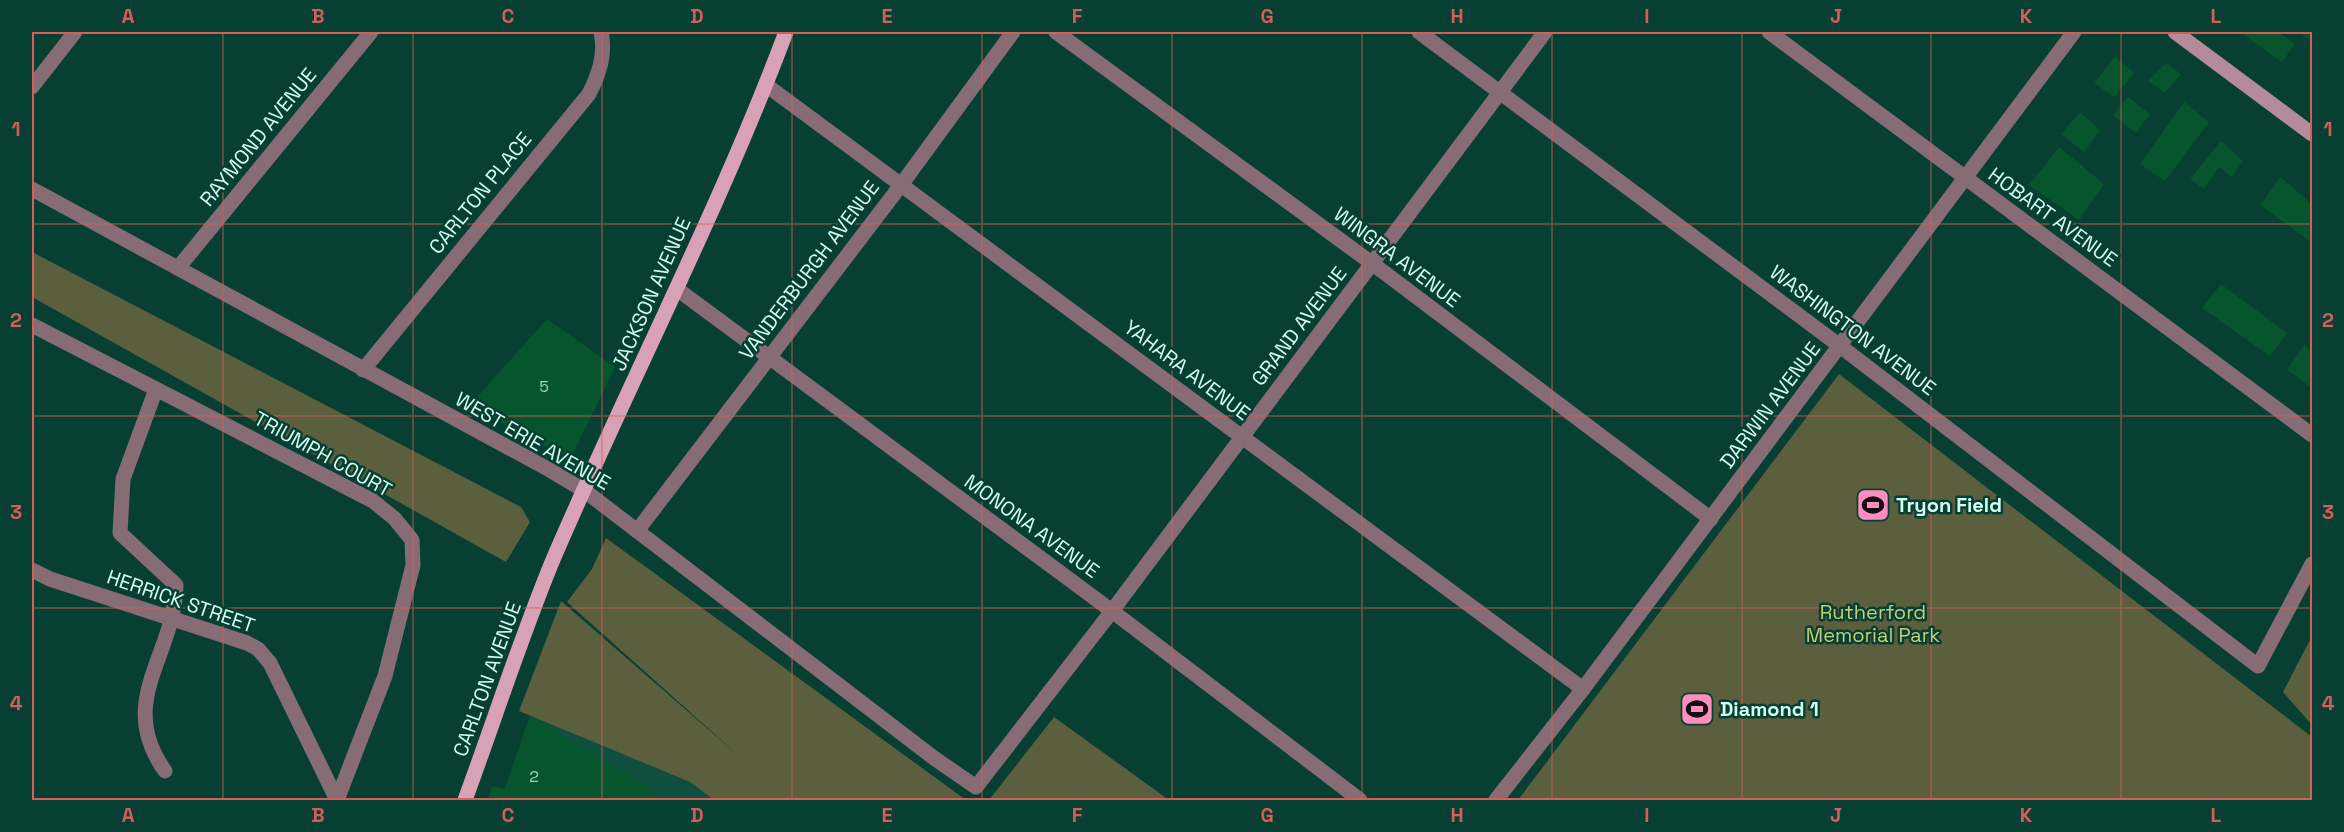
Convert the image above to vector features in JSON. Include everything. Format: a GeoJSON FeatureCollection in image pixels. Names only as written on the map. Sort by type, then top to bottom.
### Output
{"type":"FeatureCollection","features":[{"type":"Feature","properties":{"kind":"main road","name":"JACKSON AVENUE"},"geometry":{"type":"LineString","coordinates":[[549,572],[677,289],[766,85],[786,32]]}},
{"type":"Feature","properties":{"kind":"main road"},"geometry":{"type":"LineString","coordinates":[[2175,32],[2313,134]]}},
{"type":"Feature","properties":{"kind":"main road","name":"CARLTON AVENUE"},"geometry":{"type":"LineString","coordinates":[[465,801],[549,572]]}},
{"type":"Feature","properties":{"kind":"street"},"geometry":{"type":"LineString","coordinates":[[32,87],[75,32]]}},
{"type":"Feature","properties":{"kind":"street","name":"RAYMOND AVENUE"},"geometry":{"type":"LineString","coordinates":[[178,268],[371,32]]}},
{"type":"Feature","properties":{"kind":"street","name":"CARLTON PLACE"},"geometry":{"type":"LineString","coordinates":[[363,370],[589,94],[602,58],[601,32]]}},
{"type":"Feature","properties":{"kind":"street","name":"VANDERBURGH AVENUE"},"geometry":{"type":"LineString","coordinates":[[636,531],[900,185],[1013,32]]}},
{"type":"Feature","properties":{"kind":"street","name":"WINGRA AVENUE"},"geometry":{"type":"LineString","coordinates":[[1056,32],[1372,264],[1711,519]]}},
{"type":"Feature","properties":{"kind":"street","name":"WASHINGTON AVENUE"},"geometry":{"type":"LineString","coordinates":[[1419,32],[1840,346],[2258,666],[2313,564]]}},
{"type":"Feature","properties":{"kind":"street","name":"GRAND AVENUE"},"geometry":{"type":"LineString","coordinates":[[976,787],[1112,611],[1545,32]]}},
{"type":"Feature","properties":{"kind":"street","name":"HOBART AVENUE"},"geometry":{"type":"LineString","coordinates":[[1769,32],[2313,435]]}},
{"type":"Feature","properties":{"kind":"street","name":"DARWIN AVENUE"},"geometry":{"type":"LineString","coordinates":[[1496,801],[1711,519],[2074,32]]}},
{"type":"Feature","properties":{"kind":"street","name":"YAHARA AVENUE"},"geometry":{"type":"LineString","coordinates":[[766,85],[1583,689]]}},
{"type":"Feature","properties":{"kind":"street","name":"WEST ERIE AVENUE"},"geometry":{"type":"LineString","coordinates":[[32,189],[585,491],[934,758],[976,787]]}},
{"type":"Feature","properties":{"kind":"street","name":"MONONA AVENUE"},"geometry":{"type":"LineString","coordinates":[[677,289],[1112,611],[1360,801]]}},
{"type":"Feature","properties":{"kind":"street","name":"TRIUMPH COURT"},"geometry":{"type":"LineString","coordinates":[[32,325],[373,501],[395,519],[412,540],[413,565],[385,676],[337,800]]}},
{"type":"Feature","properties":{"kind":"street"},"geometry":{"type":"LineString","coordinates":[[156,389],[123,479],[120,533],[176,585],[176,601],[172,619],[146,697],[144,716],[147,737],[155,756],[165,771]]}},
{"type":"Feature","properties":{"kind":"street","name":"HERRICK STREET"},"geometry":{"type":"LineString","coordinates":[[32,570],[50,579],[238,640],[258,649],[270,663],[337,800]]}},
{"type":"Feature","properties":{"kind":"shaded area"},"geometry":{"type":"Polygon","coordinates":[[[530,715],[690,782],[714,800],[501,800],[530,715]]]}},
{"type":"Feature","properties":{"kind":"green space"},"geometry":{"type":"Polygon","coordinates":[[[32,252],[521,507],[530,522],[506,562],[32,297],[32,252]]]}},
{"type":"Feature","properties":{"kind":"green space","name":"Rutherford Memorial Park"},"geometry":{"type":"Polygon","coordinates":[[[1839,374],[2312,737],[2312,800],[1518,800],[1839,374]]]}},
{"type":"Feature","properties":{"kind":"green space"},"geometry":{"type":"Polygon","coordinates":[[[606,538],[966,800],[714,800],[690,782],[519,711],[561,601],[739,756],[567,602],[592,569],[606,538]]]}},
{"type":"Feature","properties":{"kind":"green space"},"geometry":{"type":"Polygon","coordinates":[[[2312,636],[2312,725],[2283,692],[2312,636]]]}},
{"type":"Feature","properties":{"kind":"green space"},"geometry":{"type":"Polygon","coordinates":[[[1054,717],[1169,800],[989,800],[1054,717]]]}},
{"type":"Feature","properties":{"kind":"building"},"geometry":{"type":"Polygon","coordinates":[[[2240,32],[2278,32],[2295,44],[2282,62],[2240,32]]]}},
{"type":"Feature","properties":{"kind":"building"},"geometry":{"type":"Polygon","coordinates":[[[2298,32],[2312,32],[2312,36],[2310,40],[2298,32]]]}},
{"type":"Feature","properties":{"kind":"building"},"geometry":{"type":"Polygon","coordinates":[[[2115,57],[2134,73],[2114,97],[2094,83],[2115,57]]]}},
{"type":"Feature","properties":{"kind":"building"},"geometry":{"type":"Polygon","coordinates":[[[2166,63],[2181,74],[2165,93],[2148,81],[2166,63]]]}},
{"type":"Feature","properties":{"kind":"building"},"geometry":{"type":"Polygon","coordinates":[[[2128,97],[2150,114],[2136,133],[2113,115],[2128,97]]]}},
{"type":"Feature","properties":{"kind":"building"},"geometry":{"type":"Polygon","coordinates":[[[2184,102],[2209,122],[2165,181],[2140,164],[2184,102]]]}},
{"type":"Feature","properties":{"kind":"building"},"geometry":{"type":"Polygon","coordinates":[[[2080,112],[2100,130],[2084,152],[2061,134],[2080,112]]]}},
{"type":"Feature","properties":{"kind":"building"},"geometry":{"type":"Polygon","coordinates":[[[2221,141],[2243,161],[2232,177],[2219,167],[2204,189],[2190,179],[2221,141]]]}},
{"type":"Feature","properties":{"kind":"building"},"geometry":{"type":"Polygon","coordinates":[[[2059,147],[2104,184],[2079,220],[2029,185],[2059,147]]]}},
{"type":"Feature","properties":{"kind":"building"},"geometry":{"type":"Polygon","coordinates":[[[2280,177],[2312,204],[2312,243],[2260,205],[2280,177]]]}},
{"type":"Feature","properties":{"kind":"building"},"geometry":{"type":"Polygon","coordinates":[[[2221,284],[2287,333],[2270,356],[2202,308],[2221,284]]]}},
{"type":"Feature","properties":{"kind":"building"},"geometry":{"type":"Polygon","coordinates":[[[547,319],[615,367],[570,460],[469,406],[547,319]]]}},
{"type":"Feature","properties":{"kind":"building"},"geometry":{"type":"Polygon","coordinates":[[[2304,345],[2312,351],[2312,388],[2287,370],[2304,345]]]}},
{"type":"Feature","properties":{"kind":"building"},"geometry":{"type":"Polygon","coordinates":[[[530,715],[658,793],[656,800],[488,800],[492,786],[506,789],[530,715]]]}},
{"type":"Feature","properties":{"kind":"place","name":"Tryon Field"},"geometry":{"type":"Point","coordinates":[1873,505]}},
{"type":"Feature","properties":{"kind":"place","name":"Diamond 1"},"geometry":{"type":"Point","coordinates":[1697,709]}}]}
